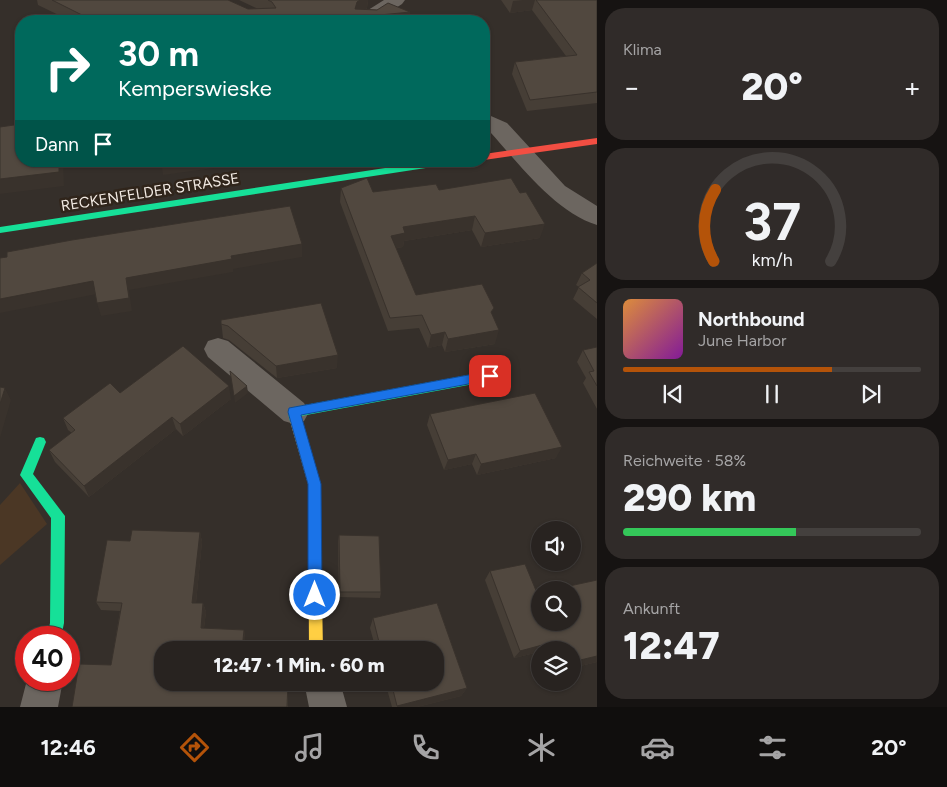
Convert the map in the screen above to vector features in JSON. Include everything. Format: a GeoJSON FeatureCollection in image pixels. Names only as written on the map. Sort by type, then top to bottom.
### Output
{"type":"FeatureCollection","features":[{"type":"Feature","properties":{"kind":"street"},"geometry":{"type":"LineString","coordinates":[[373,15],[396,0]]}},
{"type":"Feature","properties":{"kind":"street"},"geometry":{"type":"LineString","coordinates":[[490,123],[499,128],[557,191],[597,217]]}},
{"type":"Feature","properties":{"kind":"street"},"geometry":{"type":"LineString","coordinates":[[490,156],[597,141]]}},
{"type":"Feature","properties":{"kind":"street","name":"RECKENFELDER STRASSE"},"geometry":{"type":"LineString","coordinates":[[0,230],[413,167]]}},
{"type":"Feature","properties":{"kind":"street"},"geometry":{"type":"LineString","coordinates":[[218,349],[294,412],[314,484],[316,641]]}},
{"type":"Feature","properties":{"kind":"street"},"geometry":{"type":"LineString","coordinates":[[294,412],[490,376]]}},
{"type":"Feature","properties":{"kind":"street"},"geometry":{"type":"LineString","coordinates":[[40,442],[26,475],[58,516],[56,626]]}},
{"type":"Feature","properties":{"kind":"street"},"geometry":{"type":"LineString","coordinates":[[39,707],[43,691]]}},
{"type":"Feature","properties":{"kind":"street"},"geometry":{"type":"LineString","coordinates":[[324,691],[328,707]]}},
{"type":"Feature","properties":{"kind":"shaded area"},"geometry":{"type":"Polygon","coordinates":[[[20,483],[47,524],[0,565],[0,505],[20,483]]]}},
{"type":"Feature","properties":{"kind":"building"},"geometry":{"type":"Polygon","coordinates":[[[52,0],[228,0],[248,9],[276,8],[268,0],[360,0],[357,2],[355,9],[377,10],[388,3],[410,12],[380,15],[82,15],[52,0]]]}},
{"type":"Feature","properties":{"kind":"building"},"geometry":{"type":"Polygon","coordinates":[[[536,0],[597,0],[597,92],[530,100],[515,62],[577,55],[536,0]]]}},
{"type":"Feature","properties":{"kind":"building"},"geometry":{"type":"Polygon","coordinates":[[[15,125],[15,167],[59,167],[59,172],[0,179],[0,127],[15,125]]]}},
{"type":"Feature","properties":{"kind":"building"},"geometry":{"type":"Polygon","coordinates":[[[367,178],[373,192],[436,184],[439,190],[511,178],[520,193],[526,192],[545,224],[485,233],[475,216],[403,227],[405,233],[391,236],[416,295],[482,284],[494,308],[491,312],[499,330],[448,339],[445,332],[431,335],[422,315],[390,318],[341,188],[367,178]]]}},
{"type":"Feature","properties":{"kind":"building"},"geometry":{"type":"Polygon","coordinates":[[[290,206],[302,244],[231,256],[232,259],[126,278],[129,298],[97,303],[93,281],[0,299],[0,258],[7,257],[7,252],[290,206]]]}},
{"type":"Feature","properties":{"kind":"building"},"geometry":{"type":"Polygon","coordinates":[[[597,263],[597,303],[578,287],[590,280],[582,273],[597,263]]]}},
{"type":"Feature","properties":{"kind":"building"},"geometry":{"type":"Polygon","coordinates":[[[321,303],[338,355],[276,366],[228,326],[221,324],[221,320],[321,303]]]}},
{"type":"Feature","properties":{"kind":"building"},"geometry":{"type":"Polygon","coordinates":[[[183,346],[229,386],[180,424],[172,417],[84,486],[49,450],[75,430],[63,418],[110,383],[120,393],[183,346]]]}},
{"type":"Feature","properties":{"kind":"building"},"geometry":{"type":"Polygon","coordinates":[[[597,347],[597,386],[589,372],[594,371],[583,350],[597,347]]]}},
{"type":"Feature","properties":{"kind":"building"},"geometry":{"type":"Polygon","coordinates":[[[230,371],[247,386],[234,396],[230,371]]]}},
{"type":"Feature","properties":{"kind":"building"},"geometry":{"type":"Polygon","coordinates":[[[0,387],[5,388],[0,404],[0,387]]]}},
{"type":"Feature","properties":{"kind":"building"},"geometry":{"type":"Polygon","coordinates":[[[535,393],[562,447],[481,464],[476,454],[448,460],[430,414],[535,393]]]}},
{"type":"Feature","properties":{"kind":"building"},"geometry":{"type":"Polygon","coordinates":[[[132,530],[200,532],[192,603],[203,603],[201,628],[244,630],[243,641],[154,641],[154,691],[288,691],[287,707],[72,707],[75,691],[80,691],[80,664],[111,665],[122,603],[96,602],[107,540],[130,541],[132,530]]]}},
{"type":"Feature","properties":{"kind":"building"},"geometry":{"type":"Polygon","coordinates":[[[339,535],[379,536],[381,592],[340,592],[339,535]]]}},
{"type":"Feature","properties":{"kind":"building"},"geometry":{"type":"Polygon","coordinates":[[[525,564],[532,581],[531,631],[581,631],[581,583],[597,580],[597,656],[581,660],[581,641],[531,641],[531,648],[520,651],[490,571],[525,564]]]}},
{"type":"Feature","properties":{"kind":"building"},"geometry":{"type":"Polygon","coordinates":[[[437,603],[467,688],[397,706],[393,691],[444,691],[444,641],[379,641],[373,618],[437,603]]]}},
{"type":"Feature","properties":{"kind":"traffic: fast"},"geometry":{"type":"LineString","coordinates":[[0,230],[413,167]]}},
{"type":"Feature","properties":{"kind":"traffic: fast"},"geometry":{"type":"LineString","coordinates":[[296,421],[294,412],[490,376]]}},
{"type":"Feature","properties":{"kind":"traffic: fast"},"geometry":{"type":"LineString","coordinates":[[40,442],[26,475],[58,516],[56,626]]}},
{"type":"Feature","properties":{"kind":"traffic: slow"},"geometry":{"type":"LineString","coordinates":[[296,421],[314,484],[316,641]]}},
{"type":"Feature","properties":{"kind":"traffic: jam"},"geometry":{"type":"LineString","coordinates":[[490,156],[597,141]]}},
{"type":"Feature","properties":{"kind":"route"},"geometry":{"type":"LineString","coordinates":[[315,595],[314,484],[294,412],[490,376]]}}]}
